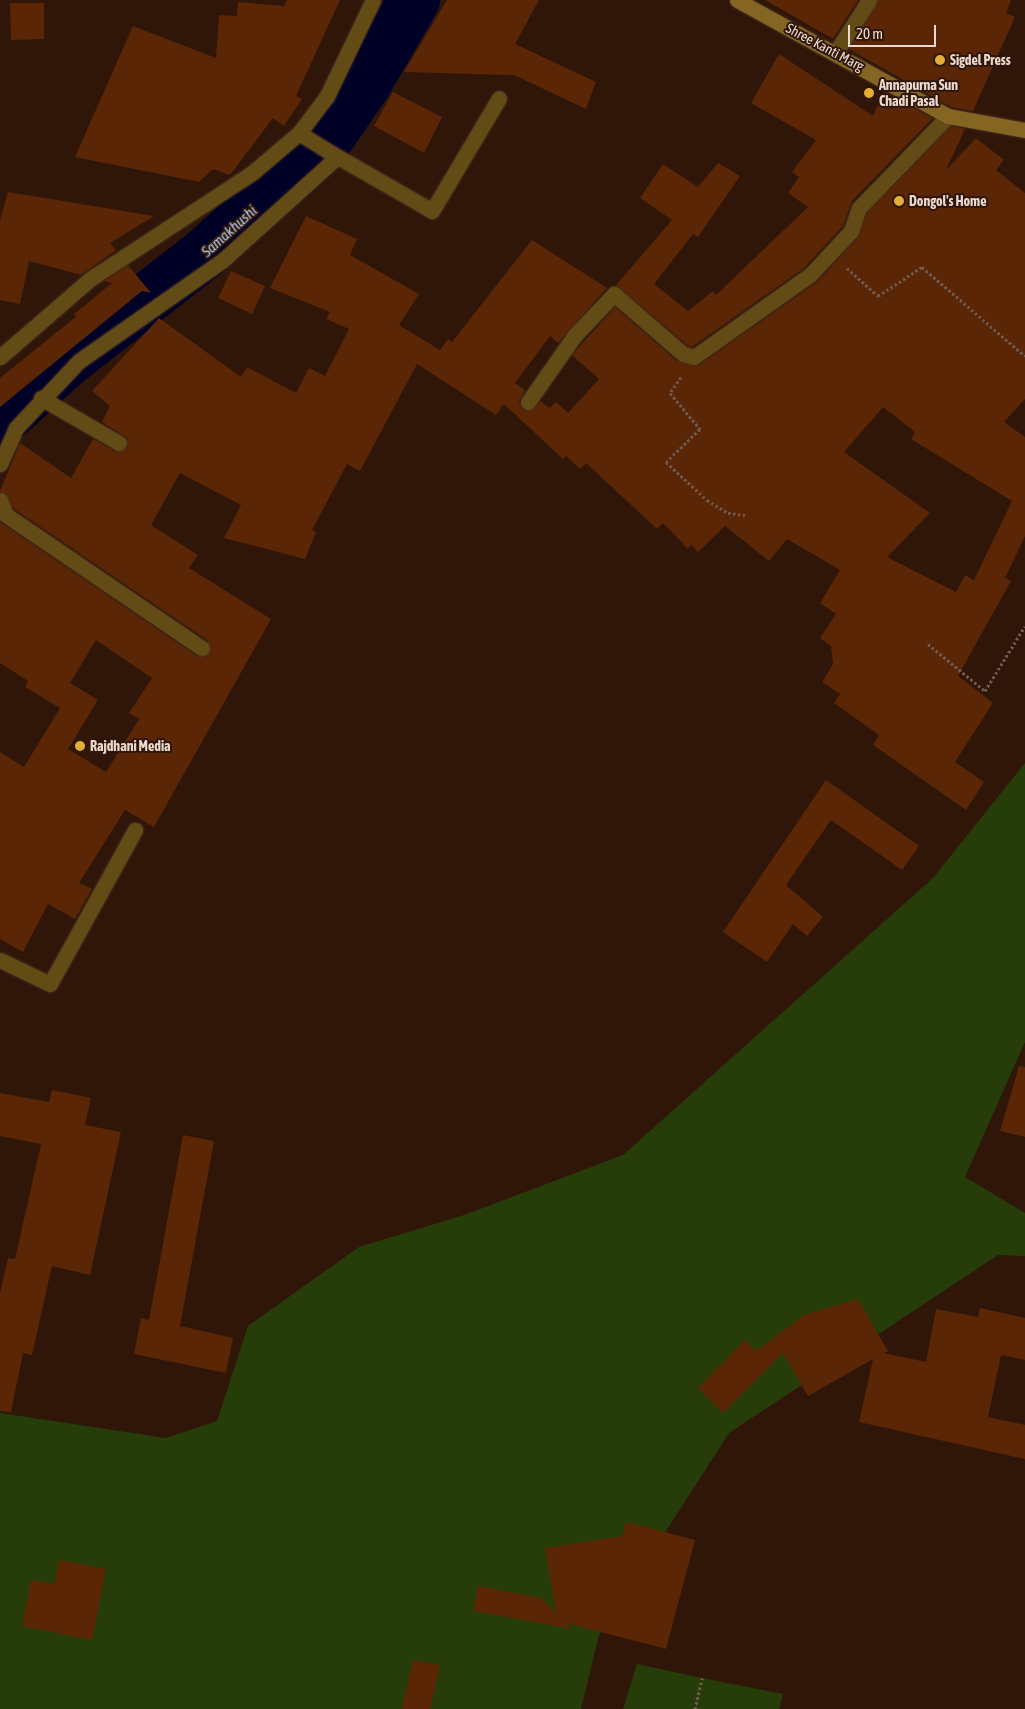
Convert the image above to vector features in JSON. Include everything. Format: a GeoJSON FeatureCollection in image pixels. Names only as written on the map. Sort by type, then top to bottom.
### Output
{"type":"FeatureCollection","features":[{"type":"Feature","properties":{"kind":"street"},"geometry":{"type":"LineString","coordinates":[[0,357],[90,279],[252,174],[305,136],[327,96],[373,0]]}},
{"type":"Feature","properties":{"kind":"street","name":"Shree Kanti Marg"},"geometry":{"type":"LineString","coordinates":[[737,0],[836,52],[948,116],[1025,130]]}},
{"type":"Feature","properties":{"kind":"street"},"geometry":{"type":"LineString","coordinates":[[836,52],[869,0]]}},
{"type":"Feature","properties":{"kind":"street"},"geometry":{"type":"LineString","coordinates":[[305,136],[335,156],[432,211],[499,98]]}},
{"type":"Feature","properties":{"kind":"street"},"geometry":{"type":"LineString","coordinates":[[528,402],[575,336],[614,294],[683,354],[694,357],[810,275],[832,254],[851,231],[860,208],[948,116]]}},
{"type":"Feature","properties":{"kind":"street"},"geometry":{"type":"LineString","coordinates":[[0,464],[16,428],[41,398],[106,340],[222,261],[335,156]]}},
{"type":"Feature","properties":{"kind":"street"},"geometry":{"type":"LineString","coordinates":[[41,398],[119,443]]}},
{"type":"Feature","properties":{"kind":"street"},"geometry":{"type":"LineString","coordinates":[[0,500],[6,516],[202,648]]}},
{"type":"Feature","properties":{"kind":"street"},"geometry":{"type":"LineString","coordinates":[[0,960],[50,984],[135,830]]}},
{"type":"Feature","properties":{"kind":"path"},"geometry":{"type":"LineString","coordinates":[[832,254],[878,296],[922,267],[1025,356]]}},
{"type":"Feature","properties":{"kind":"path"},"geometry":{"type":"LineString","coordinates":[[694,357],[670,393],[700,429],[666,462],[707,500],[728,513],[745,515]]}},
{"type":"Feature","properties":{"kind":"path"},"geometry":{"type":"LineString","coordinates":[[928,644],[985,691],[1025,626]]}},
{"type":"Feature","properties":{"kind":"path"},"geometry":{"type":"LineString","coordinates":[[695,1709],[702,1678]]}},
{"type":"Feature","properties":{"kind":"green space"},"geometry":{"type":"Polygon","coordinates":[[[1025,763],[1025,1042],[965,1177],[1025,1213],[1025,1256],[998,1255],[729,1433],[599,1635],[581,1709],[0,1709],[0,1413],[166,1438],[217,1421],[248,1326],[359,1247],[464,1215],[623,1155],[933,878],[1025,763]]]}},
{"type":"Feature","properties":{"kind":"green space"},"geometry":{"type":"Polygon","coordinates":[[[637,1664],[783,1694],[779,1709],[623,1709],[637,1664]]]}},
{"type":"Feature","properties":{"kind":"building"},"geometry":{"type":"Polygon","coordinates":[[[287,0],[340,0],[296,96],[302,99],[284,126],[273,118],[230,175],[213,169],[199,182],[75,157],[133,26],[216,58],[219,15],[237,16],[238,2],[284,6],[287,0]]]}},
{"type":"Feature","properties":{"kind":"building"},"geometry":{"type":"Polygon","coordinates":[[[447,0],[539,0],[515,44],[596,82],[586,109],[514,75],[404,72],[447,0]]]}},
{"type":"Feature","properties":{"kind":"building"},"geometry":{"type":"Polygon","coordinates":[[[765,0],[858,0],[833,39],[765,0]]]}},
{"type":"Feature","properties":{"kind":"building"},"geometry":{"type":"Polygon","coordinates":[[[878,0],[1011,0],[1006,13],[1015,17],[973,111],[951,107],[849,49],[878,0]]]}},
{"type":"Feature","properties":{"kind":"building"},"geometry":{"type":"Polygon","coordinates":[[[10,3],[44,3],[44,39],[11,40],[10,3]]]}},
{"type":"Feature","properties":{"kind":"building"},"geometry":{"type":"Polygon","coordinates":[[[779,54],[873,116],[884,92],[933,118],[852,201],[843,226],[804,268],[692,347],[688,346],[616,285],[672,220],[640,198],[663,164],[698,187],[718,163],[740,176],[698,237],[693,234],[654,284],[688,311],[713,291],[716,295],[808,207],[788,193],[799,177],[792,172],[816,140],[751,103],[779,54]]]}},
{"type":"Feature","properties":{"kind":"building"},"geometry":{"type":"Polygon","coordinates":[[[393,92],[442,117],[424,153],[374,126],[393,92]]]}},
{"type":"Feature","properties":{"kind":"building"},"geometry":{"type":"Polygon","coordinates":[[[951,126],[965,129],[946,170],[976,138],[1004,160],[996,170],[1025,193],[1025,399],[1004,422],[1025,437],[1025,536],[1005,578],[1011,581],[958,676],[993,703],[955,762],[984,782],[966,810],[873,745],[879,735],[834,703],[840,694],[822,682],[833,664],[831,646],[820,638],[836,614],[820,603],[840,570],[787,539],[769,561],[725,526],[698,552],[691,545],[688,549],[663,523],[657,529],[586,463],[580,469],[566,456],[563,459],[504,404],[496,415],[417,364],[360,471],[347,464],[312,530],[316,532],[305,559],[224,538],[241,505],[180,473],[151,525],[198,555],[189,568],[271,619],[154,827],[125,810],[79,883],[92,889],[75,919],[48,904],[23,952],[0,939],[0,752],[24,767],[60,708],[25,687],[28,681],[0,663],[0,522],[197,656],[206,657],[211,649],[207,640],[14,509],[0,491],[20,443],[71,478],[93,439],[115,451],[127,448],[127,438],[102,422],[110,406],[92,391],[159,318],[241,377],[247,367],[296,393],[309,368],[325,376],[349,329],[326,319],[330,312],[270,288],[306,216],[357,239],[350,255],[419,294],[399,325],[440,350],[448,339],[452,342],[532,240],[607,288],[558,343],[550,336],[515,383],[525,390],[519,401],[523,410],[532,410],[540,401],[550,408],[556,402],[568,413],[599,379],[572,355],[615,307],[677,361],[699,365],[817,282],[858,237],[867,213],[951,126]],[[883,407],[844,452],[930,513],[887,557],[956,592],[965,575],[974,580],[1012,501],[911,439],[915,432],[883,407]],[[96,640],[70,683],[98,700],[68,749],[106,772],[139,719],[129,713],[152,678],[96,640]]]}},
{"type":"Feature","properties":{"kind":"building"},"geometry":{"type":"Polygon","coordinates":[[[8,192],[154,216],[110,243],[116,250],[81,275],[29,261],[20,304],[0,300],[0,220],[8,192]]]}},
{"type":"Feature","properties":{"kind":"building"},"geometry":{"type":"Polygon","coordinates":[[[128,265],[151,293],[142,291],[0,407],[0,378],[77,316],[73,315],[112,283],[104,281],[128,265]]]}},
{"type":"Feature","properties":{"kind":"building"},"geometry":{"type":"Polygon","coordinates":[[[231,271],[265,286],[252,314],[218,298],[231,271]]]}},
{"type":"Feature","properties":{"kind":"building"},"geometry":{"type":"Polygon","coordinates":[[[826,780],[919,846],[902,870],[831,820],[786,885],[823,917],[807,936],[793,924],[767,962],[723,932],[826,780]]]}},
{"type":"Feature","properties":{"kind":"building"},"geometry":{"type":"Polygon","coordinates":[[[1019,1066],[1025,1067],[1025,1137],[1000,1131],[1019,1066]]]}},
{"type":"Feature","properties":{"kind":"building"},"geometry":{"type":"Polygon","coordinates":[[[52,1090],[91,1098],[85,1125],[121,1132],[90,1275],[52,1266],[32,1355],[23,1353],[11,1412],[0,1411],[0,1293],[8,1258],[15,1259],[41,1144],[0,1136],[0,1093],[49,1102],[52,1090]]]}},
{"type":"Feature","properties":{"kind":"building"},"geometry":{"type":"Polygon","coordinates":[[[183,1135],[214,1141],[180,1326],[233,1338],[226,1373],[134,1354],[141,1318],[149,1320],[183,1135]]]}},
{"type":"Feature","properties":{"kind":"building"},"geometry":{"type":"Polygon","coordinates":[[[858,1299],[888,1351],[884,1353],[926,1362],[936,1309],[978,1317],[980,1308],[1025,1318],[1025,1360],[1001,1355],[988,1417],[1025,1425],[1025,1459],[859,1422],[873,1359],[808,1396],[783,1353],[723,1413],[698,1388],[745,1340],[756,1351],[804,1315],[858,1299]]]}},
{"type":"Feature","properties":{"kind":"building"},"geometry":{"type":"Polygon","coordinates":[[[626,1522],[695,1540],[666,1649],[566,1623],[572,1629],[473,1611],[478,1586],[541,1598],[556,1613],[545,1548],[622,1536],[626,1522]]]}},
{"type":"Feature","properties":{"kind":"building"},"geometry":{"type":"Polygon","coordinates":[[[59,1560],[106,1569],[92,1640],[22,1626],[31,1580],[54,1584],[59,1560]]]}},
{"type":"Feature","properties":{"kind":"building"},"geometry":{"type":"Polygon","coordinates":[[[413,1660],[440,1665],[430,1709],[402,1709],[413,1660]]]}},
{"type":"Feature","properties":{"kind":"waterway","name":"Samakhushi"},"geometry":{"type":"LineString","coordinates":[[0,422],[66,362],[203,255],[320,150],[367,81],[414,0]]}},
{"type":"Feature","properties":{"kind":"place","name":"Sigdel Press"},"geometry":{"type":"Point","coordinates":[940,60]}},
{"type":"Feature","properties":{"kind":"place","name":"Annapurna Sun Chadi Pasal"},"geometry":{"type":"Point","coordinates":[869,93]}},
{"type":"Feature","properties":{"kind":"place","name":"Dongol's Home"},"geometry":{"type":"Point","coordinates":[899,201]}},
{"type":"Feature","properties":{"kind":"place","name":"Rajdhani Media"},"geometry":{"type":"Point","coordinates":[80,746]}}]}
